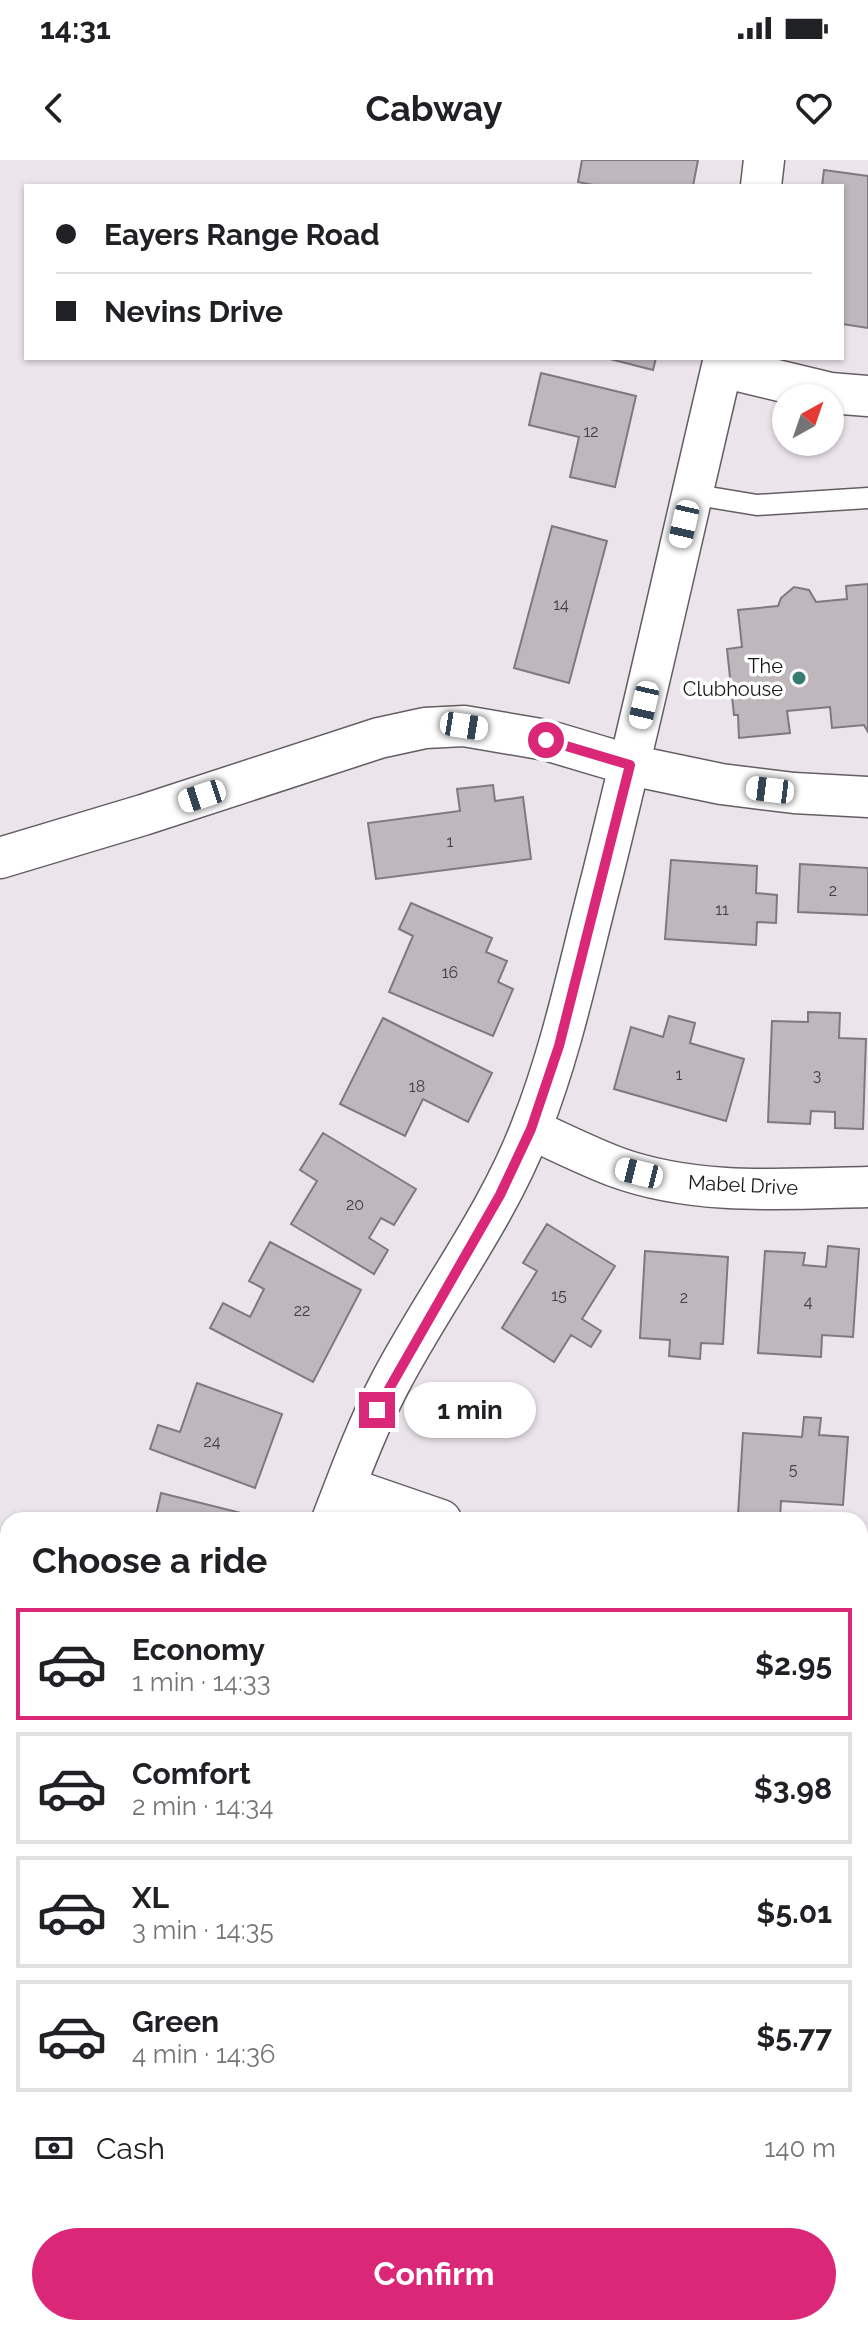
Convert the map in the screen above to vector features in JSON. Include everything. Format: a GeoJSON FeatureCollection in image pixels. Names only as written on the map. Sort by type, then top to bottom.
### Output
{"type":"FeatureCollection","features":[{"type":"Feature","properties":{"kind":"street"},"geometry":{"type":"LineString","coordinates":[[761,184],[764,160]]}},
{"type":"Feature","properties":{"kind":"street"},"geometry":{"type":"LineString","coordinates":[[390,1512],[338,1504],[363,1438],[391,1382],[500,1195],[531,1129],[559,1046],[630,765],[723,362],[830,393],[868,396]]}},
{"type":"Feature","properties":{"kind":"street"},"geometry":{"type":"LineString","coordinates":[[0,858],[379,738],[425,728],[464,726],[546,740],[630,765],[721,784],[794,793],[868,797]]}},
{"type":"Feature","properties":{"kind":"street","name":"Mabel Drive"},"geometry":{"type":"LineString","coordinates":[[531,1129],[617,1168],[681,1183],[742,1189],[868,1187]]}},
{"type":"Feature","properties":{"kind":"lane"},"geometry":{"type":"LineString","coordinates":[[691,494],[757,505],[868,498]]}},
{"type":"Feature","properties":{"kind":"building"},"geometry":{"type":"Polygon","coordinates":[[[582,160],[698,160],[693,184],[578,182],[582,160]]]}},
{"type":"Feature","properties":{"kind":"building"},"geometry":{"type":"Polygon","coordinates":[[[824,170],[868,176],[868,328],[844,324],[844,184],[822,184],[824,170]]]}},
{"type":"Feature","properties":{"kind":"building"},"geometry":{"type":"Polygon","coordinates":[[[614,360],[656,360],[653,370],[614,360]]]}},
{"type":"Feature","properties":{"kind":"building"},"geometry":{"type":"Polygon","coordinates":[[[541,373],[636,396],[615,487],[570,477],[579,437],[529,425],[541,373]]]}},
{"type":"Feature","properties":{"kind":"building"},"geometry":{"type":"Polygon","coordinates":[[[552,526],[607,541],[569,683],[514,668],[552,526]]]}},
{"type":"Feature","properties":{"kind":"building","name":"The Clubhouse"},"geometry":{"type":"Polygon","coordinates":[[[868,584],[868,732],[864,725],[832,728],[830,707],[787,711],[790,733],[739,738],[727,649],[742,647],[738,610],[778,606],[781,598],[794,587],[809,590],[816,602],[847,599],[846,586],[868,584]]]}},
{"type":"Feature","properties":{"kind":"building"},"geometry":{"type":"Polygon","coordinates":[[[493,785],[495,801],[523,797],[531,859],[376,879],[368,823],[460,811],[457,789],[493,785]]]}},
{"type":"Feature","properties":{"kind":"building"},"geometry":{"type":"Polygon","coordinates":[[[671,860],[757,866],[756,893],[777,895],[776,923],[757,922],[756,945],[665,939],[671,860]]]}},
{"type":"Feature","properties":{"kind":"building"},"geometry":{"type":"Polygon","coordinates":[[[800,864],[868,868],[868,915],[798,912],[800,864]]]}},
{"type":"Feature","properties":{"kind":"building"},"geometry":{"type":"Polygon","coordinates":[[[411,903],[492,938],[486,952],[507,961],[498,982],[513,989],[493,1036],[389,992],[413,936],[399,929],[411,903]]]}},
{"type":"Feature","properties":{"kind":"building"},"geometry":{"type":"Polygon","coordinates":[[[808,1012],[840,1013],[839,1038],[866,1039],[863,1129],[835,1128],[835,1112],[811,1111],[810,1124],[768,1122],[772,1021],[808,1022],[808,1012]]]}},
{"type":"Feature","properties":{"kind":"building"},"geometry":{"type":"Polygon","coordinates":[[[669,1016],[695,1023],[690,1043],[744,1059],[726,1121],[614,1089],[631,1027],[663,1037],[669,1016]]]}},
{"type":"Feature","properties":{"kind":"building"},"geometry":{"type":"Polygon","coordinates":[[[383,1018],[492,1073],[468,1122],[423,1099],[405,1136],[340,1104],[383,1018]]]}},
{"type":"Feature","properties":{"kind":"building"},"geometry":{"type":"Polygon","coordinates":[[[323,1133],[416,1189],[394,1225],[381,1218],[369,1238],[388,1250],[374,1274],[291,1224],[317,1181],[300,1170],[323,1133]]]}},
{"type":"Feature","properties":{"kind":"building"},"geometry":{"type":"Polygon","coordinates":[[[547,1224],[615,1266],[582,1319],[601,1331],[591,1347],[571,1335],[554,1362],[502,1328],[537,1271],[523,1263],[547,1224]]]}},
{"type":"Feature","properties":{"kind":"building"},"geometry":{"type":"Polygon","coordinates":[[[270,1242],[361,1290],[313,1382],[210,1328],[223,1303],[250,1317],[264,1289],[249,1281],[270,1242]]]}},
{"type":"Feature","properties":{"kind":"building"},"geometry":{"type":"Polygon","coordinates":[[[828,1246],[859,1249],[853,1337],[822,1335],[821,1357],[758,1353],[765,1251],[805,1253],[803,1265],[826,1267],[828,1246]]]}},
{"type":"Feature","properties":{"kind":"building"},"geometry":{"type":"Polygon","coordinates":[[[645,1251],[728,1257],[723,1344],[701,1343],[700,1359],[669,1356],[670,1340],[640,1338],[645,1251]]]}},
{"type":"Feature","properties":{"kind":"building"},"geometry":{"type":"Polygon","coordinates":[[[197,1383],[282,1414],[255,1488],[150,1449],[158,1425],[180,1432],[197,1383]]]}},
{"type":"Feature","properties":{"kind":"building"},"geometry":{"type":"Polygon","coordinates":[[[804,1417],[821,1418],[819,1435],[848,1437],[843,1505],[781,1501],[780,1512],[738,1512],[743,1433],[802,1437],[804,1417]]]}},
{"type":"Feature","properties":{"kind":"building"},"geometry":{"type":"Polygon","coordinates":[[[161,1493],[237,1512],[157,1512],[161,1493]]]}},
{"type":"Feature","properties":{"kind":"place","name":"The Clubhouse"},"geometry":{"type":"Point","coordinates":[799,678]}},
{"type":"Feature","properties":{"kind":"route"},"geometry":{"type":"LineString","coordinates":[[377,1410],[500,1195],[531,1129],[559,1046],[630,765],[546,740]]}}]}
